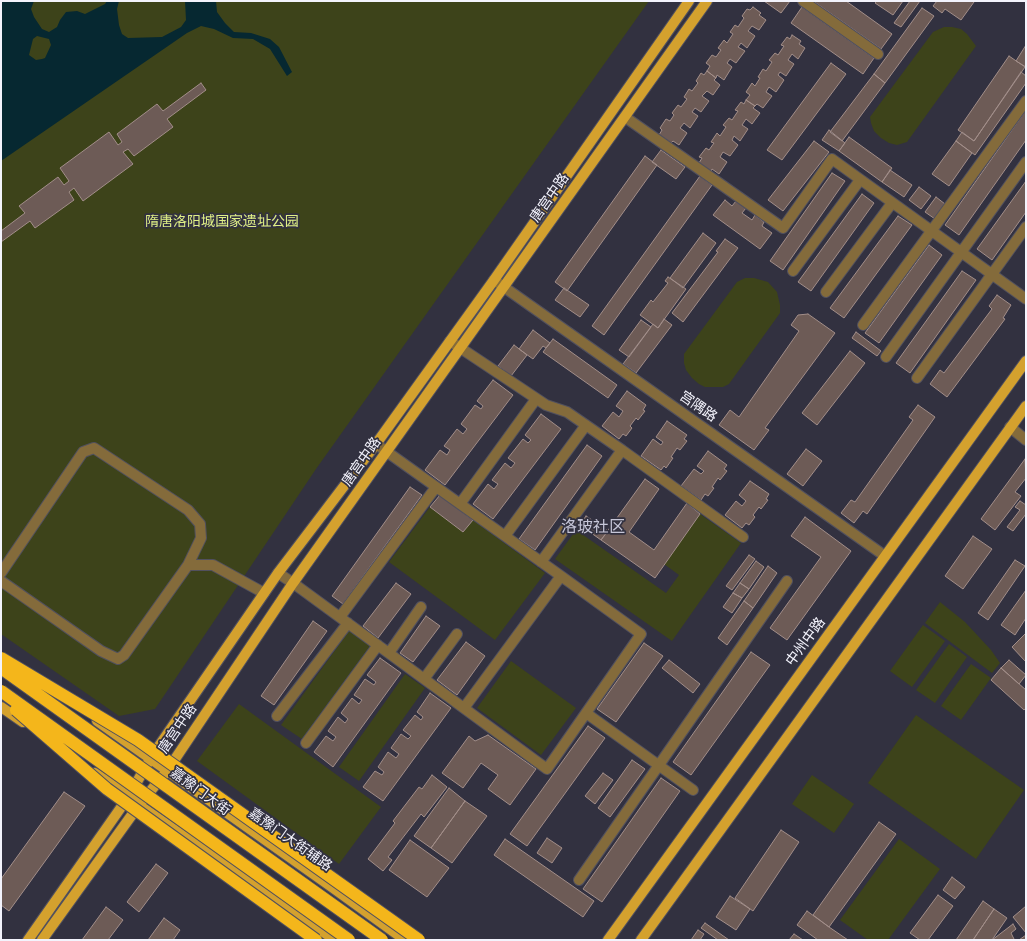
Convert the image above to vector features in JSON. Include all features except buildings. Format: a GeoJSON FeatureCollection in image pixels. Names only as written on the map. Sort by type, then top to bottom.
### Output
{"type":"FeatureCollection","features":[{"type":"Feature","properties":{"kind":"highway"},"geometry":{"type":"LineString","coordinates":[[1,658],[138,740],[419,940]]}},
{"type":"Feature","properties":{"kind":"highway","name":"嘉豫门大街"},"geometry":{"type":"LineString","coordinates":[[1,668],[382,940]]}},
{"type":"Feature","properties":{"kind":"highway"},"geometry":{"type":"LineString","coordinates":[[1,691],[349,940]]}},
{"type":"Feature","properties":{"kind":"highway"},"geometry":{"type":"LineString","coordinates":[[1,698],[107,789],[316,940]]}},
{"type":"Feature","properties":{"kind":"main road","name":"唐宫中路"},"geometry":{"type":"LineString","coordinates":[[28,940],[129,796],[150,759],[278,573],[376,444],[494,280],[689,1]]}},
{"type":"Feature","properties":{"kind":"main road","name":"唐宫中路"},"geometry":{"type":"LineString","coordinates":[[42,940],[139,805],[167,770],[293,583],[707,1]]}},
{"type":"Feature","properties":{"kind":"main road","name":"中州中路"},"geometry":{"type":"LineString","coordinates":[[608,940],[1026,361]]}},
{"type":"Feature","properties":{"kind":"main road"},"geometry":{"type":"LineString","coordinates":[[641,940],[1026,406]]}},
{"type":"Feature","properties":{"kind":"main road","name":"嘉豫门大街辅路"},"geometry":{"type":"LineString","coordinates":[[1,654],[167,770],[405,940]]}},
{"type":"Feature","properties":{"kind":"main road"},"geometry":{"type":"LineString","coordinates":[[1,707],[334,940]]}},
{"type":"Feature","properties":{"kind":"street"},"geometry":{"type":"LineString","coordinates":[[803,1],[878,54]]}},
{"type":"Feature","properties":{"kind":"street"},"geometry":{"type":"LineString","coordinates":[[863,325],[1026,101]]}},
{"type":"Feature","properties":{"kind":"street"},"geometry":{"type":"LineString","coordinates":[[625,116],[783,228],[832,159],[960,253],[1026,299]]}},
{"type":"Feature","properties":{"kind":"street"},"geometry":{"type":"LineString","coordinates":[[886,357],[1026,162]]}},
{"type":"Feature","properties":{"kind":"street"},"geometry":{"type":"LineString","coordinates":[[793,272],[860,180]]}},
{"type":"Feature","properties":{"kind":"street"},"geometry":{"type":"LineString","coordinates":[[826,292],[892,203]]}},
{"type":"Feature","properties":{"kind":"street"},"geometry":{"type":"LineString","coordinates":[[917,378],[1026,227]]}},
{"type":"Feature","properties":{"kind":"street","name":"宫隅路"},"geometry":{"type":"LineString","coordinates":[[494,280],[885,556]]}},
{"type":"Feature","properties":{"kind":"street"},"geometry":{"type":"LineString","coordinates":[[450,341],[536,399],[546,405],[567,412],[743,537]]}},
{"type":"Feature","properties":{"kind":"street"},"geometry":{"type":"LineString","coordinates":[[460,504],[536,399]]}},
{"type":"Feature","properties":{"kind":"street"},"geometry":{"type":"LineString","coordinates":[[505,536],[586,425]]}},
{"type":"Feature","properties":{"kind":"street"},"geometry":{"type":"LineString","coordinates":[[1010,427],[1026,440]]}},
{"type":"Feature","properties":{"kind":"street"},"geometry":{"type":"LineString","coordinates":[[278,573],[547,769],[641,634],[376,444]]}},
{"type":"Feature","properties":{"kind":"street"},"geometry":{"type":"LineString","coordinates":[[1,574],[83,452],[94,448],[188,510],[200,524],[201,538],[188,565],[124,655],[118,659],[101,651],[1,581]]}},
{"type":"Feature","properties":{"kind":"street"},"geometry":{"type":"LineString","coordinates":[[541,562],[622,450]]}},
{"type":"Feature","properties":{"kind":"street"},"geometry":{"type":"LineString","coordinates":[[277,716],[436,487]]}},
{"type":"Feature","properties":{"kind":"street"},"geometry":{"type":"LineString","coordinates":[[188,565],[214,565],[264,593]]}},
{"type":"Feature","properties":{"kind":"street"},"geometry":{"type":"LineString","coordinates":[[464,708],[561,576]]}},
{"type":"Feature","properties":{"kind":"street"},"geometry":{"type":"LineString","coordinates":[[579,880],[786,581]]}},
{"type":"Feature","properties":{"kind":"street"},"geometry":{"type":"LineString","coordinates":[[389,653],[421,607]]}},
{"type":"Feature","properties":{"kind":"street"},"geometry":{"type":"LineString","coordinates":[[424,679],[457,634]]}},
{"type":"Feature","properties":{"kind":"street"},"geometry":{"type":"LineString","coordinates":[[306,743],[378,645]]}},
{"type":"Feature","properties":{"kind":"street"},"geometry":{"type":"LineString","coordinates":[[586,713],[693,790]]}},
{"type":"Feature","properties":{"kind":"green space","name":"隋唐洛阳城国家遗址公园"},"geometry":{"type":"Polygon","coordinates":[[[1,1],[649,1],[316,469],[155,709],[119,716],[1,634],[1,1]]]}},
{"type":"Feature","properties":{"kind":"green space"},"geometry":{"type":"Polygon","coordinates":[[[944,27],[961,29],[976,46],[907,142],[897,145],[889,143],[874,131],[870,117],[933,32],[944,27]]]}},
{"type":"Feature","properties":{"kind":"green space"},"geometry":{"type":"Polygon","coordinates":[[[745,278],[754,278],[768,282],[777,292],[780,313],[729,384],[723,387],[705,387],[692,378],[686,370],[684,354],[737,282],[745,278]]]}},
{"type":"Feature","properties":{"kind":"green space"},"geometry":{"type":"Polygon","coordinates":[[[430,507],[463,532],[473,520],[545,573],[495,640],[389,562],[430,507]]]}},
{"type":"Feature","properties":{"kind":"green space"},"geometry":{"type":"Polygon","coordinates":[[[700,514],[741,543],[672,641],[555,559],[576,530],[666,593],[679,575],[664,564],[700,514]]]}},
{"type":"Feature","properties":{"kind":"green space"},"geometry":{"type":"Polygon","coordinates":[[[940,602],[965,622],[991,650],[1000,663],[992,673],[925,623],[940,602]]]}},
{"type":"Feature","properties":{"kind":"green space"},"geometry":{"type":"Polygon","coordinates":[[[923,625],[945,641],[912,687],[890,671],[923,625]]]}},
{"type":"Feature","properties":{"kind":"green space"},"geometry":{"type":"Polygon","coordinates":[[[349,631],[370,646],[302,739],[281,725],[349,631]]]}},
{"type":"Feature","properties":{"kind":"green space"},"geometry":{"type":"Polygon","coordinates":[[[949,644],[967,657],[935,703],[916,690],[949,644]]]}},
{"type":"Feature","properties":{"kind":"green space"},"geometry":{"type":"Polygon","coordinates":[[[511,661],[576,708],[541,755],[477,708],[511,661]]]}},
{"type":"Feature","properties":{"kind":"green space"},"geometry":{"type":"Polygon","coordinates":[[[971,664],[991,678],[961,720],[941,706],[971,664]]]}},
{"type":"Feature","properties":{"kind":"green space"},"geometry":{"type":"Polygon","coordinates":[[[405,674],[425,688],[359,781],[339,767],[405,674]]]}},
{"type":"Feature","properties":{"kind":"green space"},"geometry":{"type":"Polygon","coordinates":[[[239,704],[381,807],[339,864],[197,761],[239,704]]]}},
{"type":"Feature","properties":{"kind":"green space"},"geometry":{"type":"Polygon","coordinates":[[[916,715],[1024,790],[976,859],[868,783],[916,715]]]}},
{"type":"Feature","properties":{"kind":"green space"},"geometry":{"type":"Polygon","coordinates":[[[812,775],[854,804],[834,833],[792,804],[812,775]]]}},
{"type":"Feature","properties":{"kind":"green space"},"geometry":{"type":"Polygon","coordinates":[[[899,839],[940,869],[888,940],[868,940],[840,920],[899,839]]]}},
{"type":"Feature","properties":{"kind":"water"},"geometry":{"type":"Polygon","coordinates":[[[1,1],[34,1],[31,9],[34,17],[42,29],[49,32],[57,27],[66,12],[77,11],[85,14],[105,4],[107,1],[119,1],[117,9],[119,25],[122,34],[128,38],[162,37],[181,27],[186,20],[185,1],[216,1],[217,12],[234,32],[251,33],[270,39],[279,47],[292,72],[287,76],[270,49],[253,39],[233,38],[214,29],[201,26],[187,33],[1,161],[1,1]],[[37,36],[33,39],[29,55],[36,60],[45,58],[51,45],[49,39],[37,36]]]}},
{"type":"Feature","properties":{"kind":"district","name":"洛玻社区"},"geometry":{"type":"Point","coordinates":[593,528]}}]}
